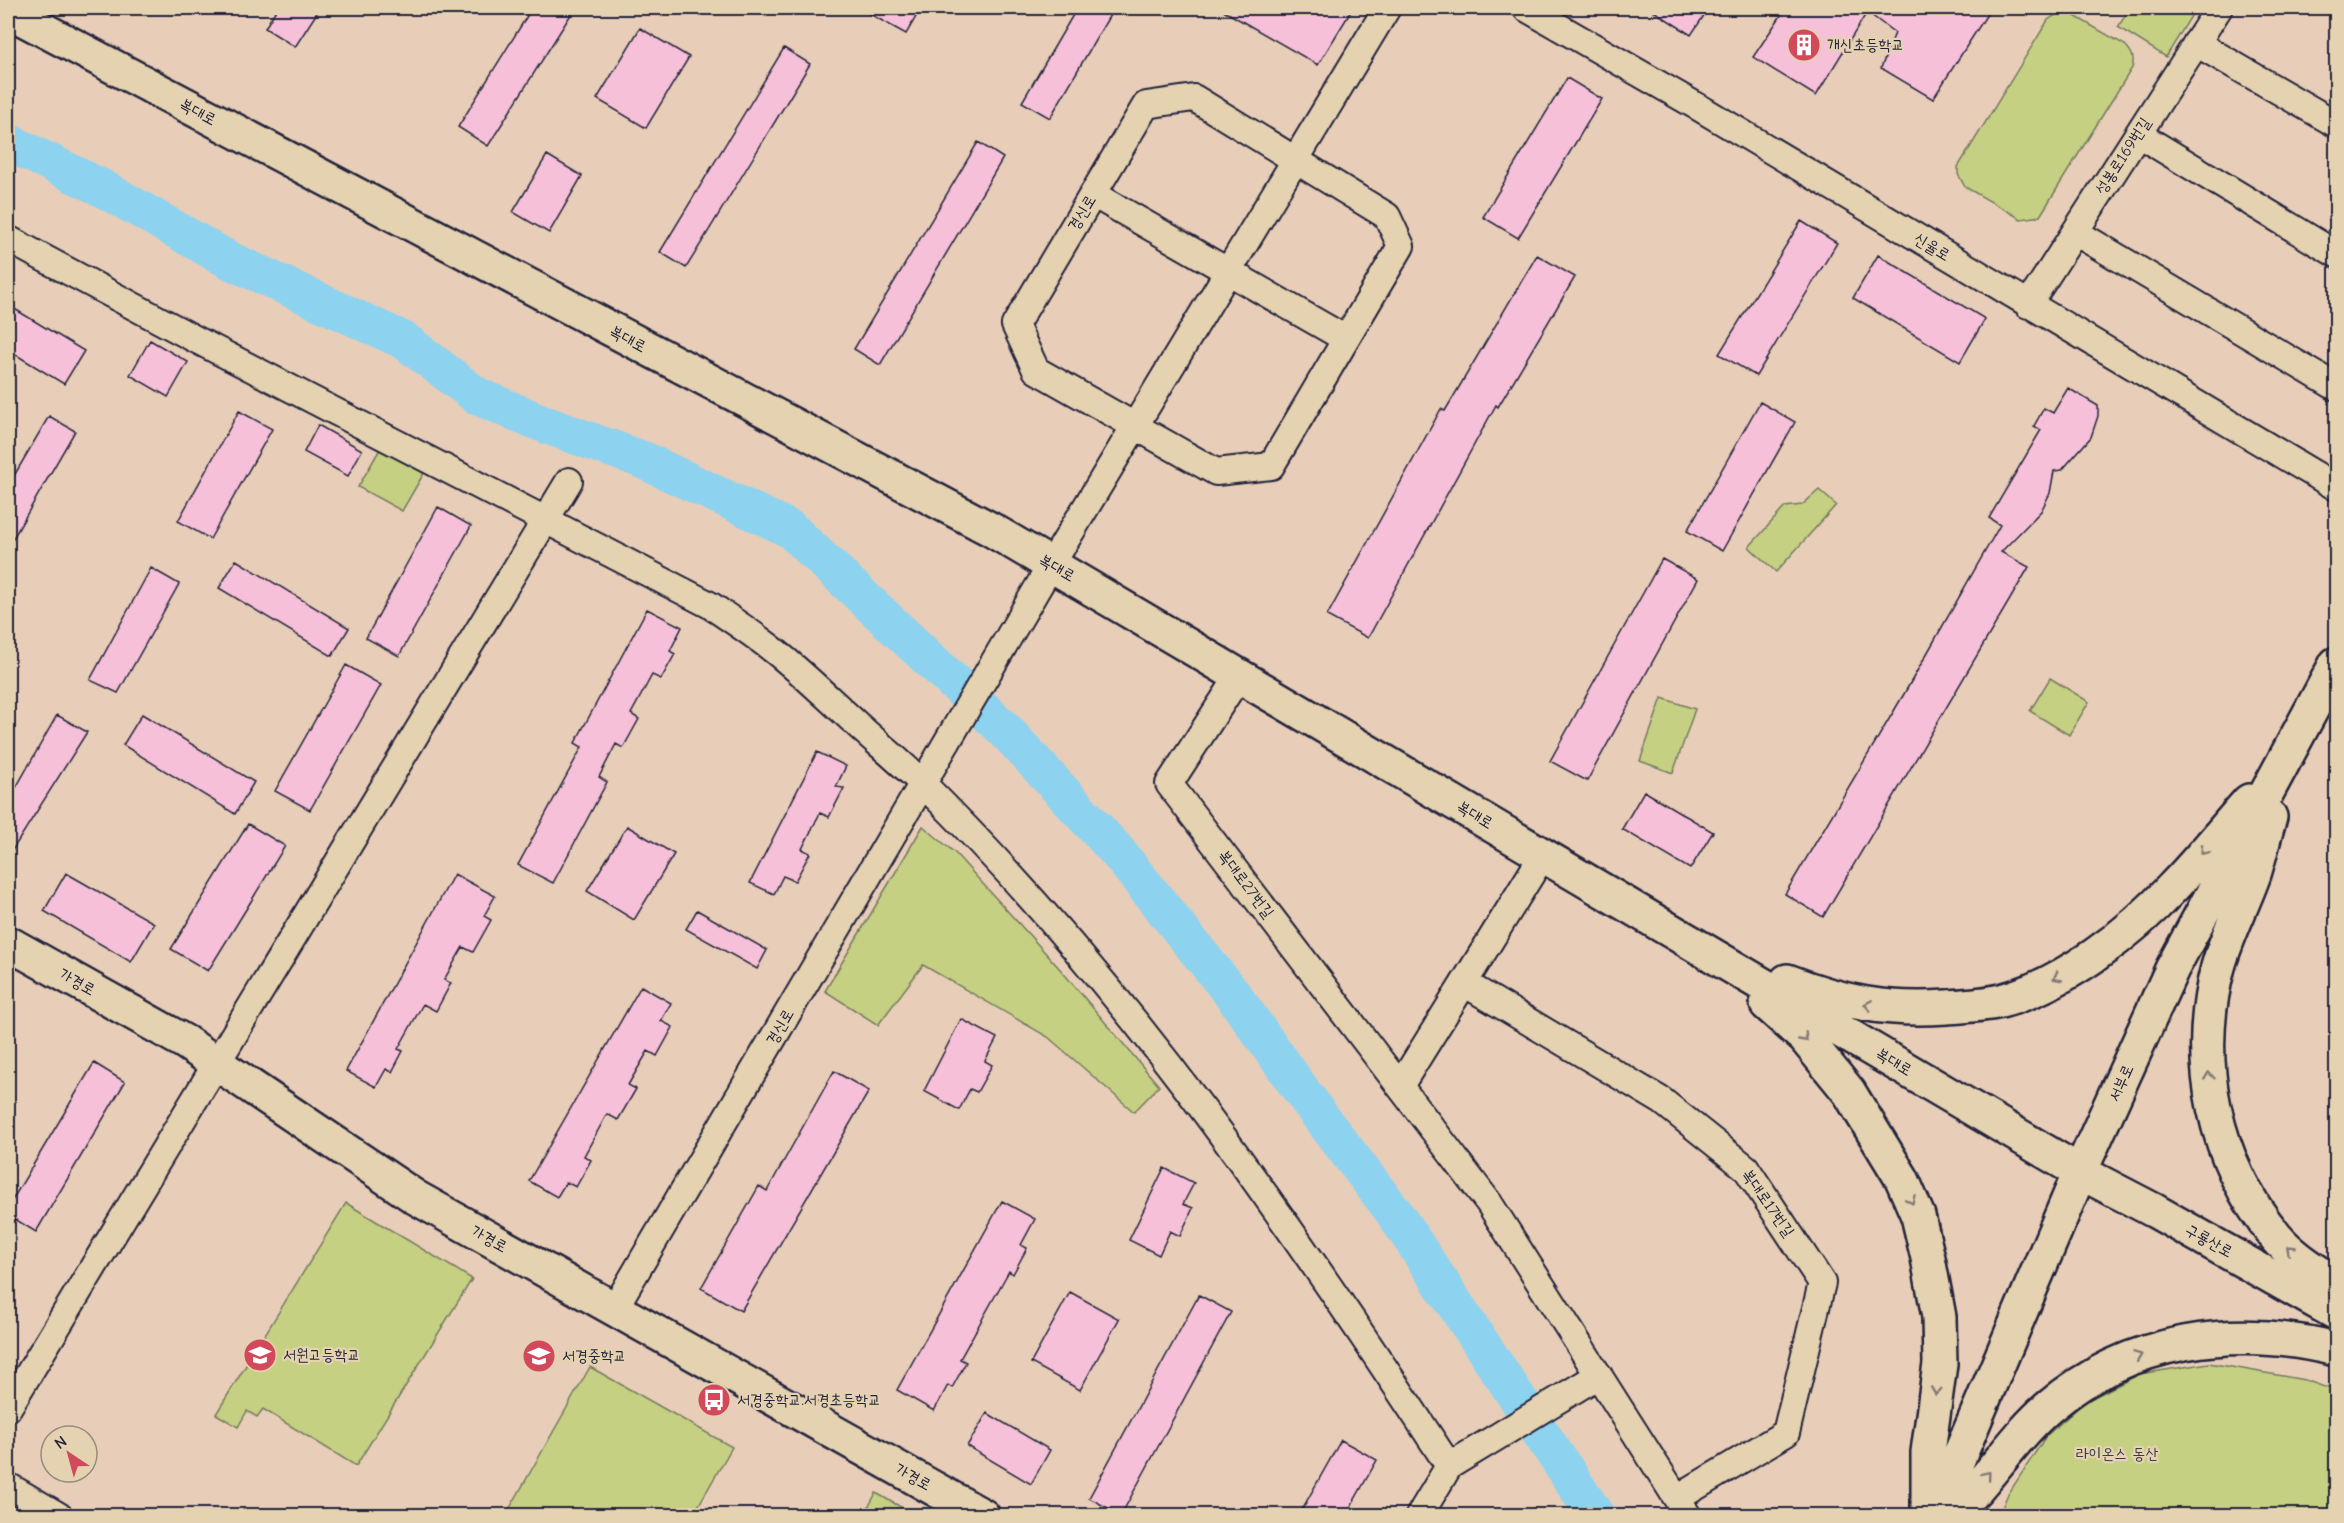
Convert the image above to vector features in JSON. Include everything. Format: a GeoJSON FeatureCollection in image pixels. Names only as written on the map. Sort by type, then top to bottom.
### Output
{"type":"FeatureCollection","features":[{"type":"Feature","properties":{"kind":"street"},"geometry":{"type":"LineString","coordinates":[[1051,564],[1387,8]]}},
{"type":"Feature","properties":{"kind":"street","name":"신율로"},"geometry":{"type":"LineString","coordinates":[[1526,8],[1700,108],[2337,487]]}},
{"type":"Feature","properties":{"kind":"street","name":"성봉로169번길"},"geometry":{"type":"LineString","coordinates":[[2028,304],[2219,8]]}},
{"type":"Feature","properties":{"kind":"street","name":"복대로"},"geometry":{"type":"LineString","coordinates":[[8,11],[992,530],[2080,1172]]}},
{"type":"Feature","properties":{"kind":"street"},"geometry":{"type":"LineString","coordinates":[[2196,43],[2337,124]]}},
{"type":"Feature","properties":{"kind":"street","name":"경신로"},"geometry":{"type":"LineString","coordinates":[[1194,98],[1387,216],[1401,246],[1271,466],[1216,472],[1036,370],[1015,325],[1093,194],[1146,105],[1194,98]]}},
{"type":"Feature","properties":{"kind":"street"},"geometry":{"type":"LineString","coordinates":[[2138,134],[2337,254]]}},
{"type":"Feature","properties":{"kind":"street"},"geometry":{"type":"LineString","coordinates":[[1093,194],[1346,339]]}},
{"type":"Feature","properties":{"kind":"street"},"geometry":{"type":"LineString","coordinates":[[2075,232],[2337,387]]}},
{"type":"Feature","properties":{"kind":"street"},"geometry":{"type":"LineString","coordinates":[[8,239],[195,339],[710,605],[777,652],[923,783],[1069,940],[1155,1046],[1221,1133],[1356,1323],[1449,1466]]}},
{"type":"Feature","properties":{"kind":"street"},"geometry":{"type":"LineString","coordinates":[[8,1408],[569,481]]}},
{"type":"Feature","properties":{"kind":"street","name":"경신로"},"geometry":{"type":"LineString","coordinates":[[614,1309],[1051,564]]}},
{"type":"Feature","properties":{"kind":"street","name":"서부로"},"geometry":{"type":"LineString","coordinates":[[1934,1515],[2080,1172],[2172,969],[2337,664]]}},
{"type":"Feature","properties":{"kind":"street","name":"복대로27번길"},"geometry":{"type":"LineString","coordinates":[[1239,676],[1169,784],[1400,1086]]}},
{"type":"Feature","properties":{"kind":"street"},"geometry":{"type":"LineString","coordinates":[[1678,934],[1820,994],[1872,1007],[1916,1009],[1958,1007],[2001,1001],[2041,985],[2085,962],[2117,939],[2173,888],[2285,760]]}},
{"type":"Feature","properties":{"kind":"street"},"geometry":{"type":"LineString","coordinates":[[2285,760],[2254,873],[2218,966],[2208,1017],[2208,1074],[2219,1130],[2231,1162],[2252,1201],[2277,1238],[2305,1264],[2337,1284]]}},
{"type":"Feature","properties":{"kind":"street"},"geometry":{"type":"LineString","coordinates":[[1400,1086],[1543,855]]}},
{"type":"Feature","properties":{"kind":"street"},"geometry":{"type":"LineString","coordinates":[[1678,934],[1766,1003],[1805,1038],[1849,1092],[1902,1179],[1918,1216],[1938,1317],[1940,1364],[1928,1452],[1928,1515]]}},
{"type":"Feature","properties":{"kind":"street","name":"가경로"},"geometry":{"type":"LineString","coordinates":[[8,943],[185,1042],[415,1197],[983,1515]]}},
{"type":"Feature","properties":{"kind":"street","name":"복대로17번길"},"geometry":{"type":"LineString","coordinates":[[1400,1086],[1489,1203],[1683,1507],[1786,1432],[1822,1283],[1746,1168],[1662,1101],[1464,983]]}},
{"type":"Feature","properties":{"kind":"street","name":"구룡산로"},"geometry":{"type":"LineString","coordinates":[[2080,1172],[2155,1211],[2337,1313]]}},
{"type":"Feature","properties":{"kind":"street"},"geometry":{"type":"LineString","coordinates":[[1945,1515],[1974,1491],[2048,1407],[2088,1380],[2125,1361],[2166,1346],[2210,1338],[2254,1337],[2312,1343],[2337,1349]]}},
{"type":"Feature","properties":{"kind":"street"},"geometry":{"type":"LineString","coordinates":[[1419,1515],[1449,1466],[1599,1375]]}},
{"type":"Feature","properties":{"kind":"street"},"geometry":{"type":"LineString","coordinates":[[8,1486],[59,1515]]}},
{"type":"Feature","properties":{"kind":"green space"},"geometry":{"type":"Polygon","coordinates":[[[2130,8],[2196,8],[2166,57],[2118,27],[2130,8]]]}},
{"type":"Feature","properties":{"kind":"green space"},"geometry":{"type":"Polygon","coordinates":[[[2066,11],[2125,45],[2132,55],[2133,64],[2040,216],[2021,219],[1965,187],[1958,174],[1958,167],[2048,20],[2066,11]]]}},
{"type":"Feature","properties":{"kind":"green space"},"geometry":{"type":"Polygon","coordinates":[[[380,449],[424,473],[402,511],[358,487],[380,449]]]}},
{"type":"Feature","properties":{"kind":"green space"},"geometry":{"type":"Polygon","coordinates":[[[1819,490],[1836,505],[1776,572],[1749,547],[1785,507],[1802,505],[1819,490]]]}},
{"type":"Feature","properties":{"kind":"green space"},"geometry":{"type":"Polygon","coordinates":[[[2050,678],[2089,702],[2069,735],[2030,711],[2050,678]]]}},
{"type":"Feature","properties":{"kind":"green space"},"geometry":{"type":"Polygon","coordinates":[[[1662,698],[1695,709],[1673,773],[1640,761],[1662,698]]]}},
{"type":"Feature","properties":{"kind":"green space"},"geometry":{"type":"Polygon","coordinates":[[[923,826],[955,853],[1060,969],[1159,1086],[1134,1112],[1048,1037],[923,965],[878,1025],[825,991],[923,826]]]}},
{"type":"Feature","properties":{"kind":"green space"},"geometry":{"type":"Polygon","coordinates":[[[346,1203],[472,1279],[356,1466],[263,1409],[257,1417],[247,1411],[238,1427],[216,1414],[346,1203]]]}},
{"type":"Feature","properties":{"kind":"green space","name":"라이온스 동산"},"geometry":{"type":"Polygon","coordinates":[[[2209,1363],[2305,1380],[2336,1391],[2336,1515],[1999,1515],[2007,1496],[2046,1436],[2086,1401],[2140,1374],[2209,1363]]]}},
{"type":"Feature","properties":{"kind":"green space"},"geometry":{"type":"Polygon","coordinates":[[[590,1367],[732,1447],[693,1515],[506,1515],[590,1367]]]}},
{"type":"Feature","properties":{"kind":"green space"},"geometry":{"type":"Polygon","coordinates":[[[876,1493],[915,1515],[864,1515],[876,1493]]]}},
{"type":"Feature","properties":{"kind":"building"},"geometry":{"type":"Polygon","coordinates":[[[277,8],[320,8],[295,47],[265,28],[277,8]]]}},
{"type":"Feature","properties":{"kind":"building"},"geometry":{"type":"Polygon","coordinates":[[[532,8],[575,8],[488,146],[458,127],[532,8]]]}},
{"type":"Feature","properties":{"kind":"building"},"geometry":{"type":"Polygon","coordinates":[[[859,8],[921,8],[906,34],[859,8]]]}},
{"type":"Feature","properties":{"kind":"building"},"geometry":{"type":"Polygon","coordinates":[[[1077,8],[1114,8],[1050,118],[1022,102],[1077,8]]]}},
{"type":"Feature","properties":{"kind":"building"},"geometry":{"type":"Polygon","coordinates":[[[1219,8],[1353,8],[1318,65],[1219,8]]]}},
{"type":"Feature","properties":{"kind":"building"},"geometry":{"type":"Polygon","coordinates":[[[1649,8],[1709,8],[1691,35],[1649,8]]]}},
{"type":"Feature","properties":{"kind":"building","name":"개신초등학교"},"geometry":{"type":"Polygon","coordinates":[[[1786,8],[1991,8],[1933,99],[1881,68],[1895,33],[1867,12],[1816,96],[1753,57],[1786,8]]]}},
{"type":"Feature","properties":{"kind":"building"},"geometry":{"type":"Polygon","coordinates":[[[640,28],[689,57],[646,128],[597,99],[640,28]]]}},
{"type":"Feature","properties":{"kind":"building"},"geometry":{"type":"Polygon","coordinates":[[[784,48],[810,64],[686,268],[660,252],[784,48]]]}},
{"type":"Feature","properties":{"kind":"building"},"geometry":{"type":"Polygon","coordinates":[[[1567,78],[1602,99],[1518,238],[1483,217],[1567,78]]]}},
{"type":"Feature","properties":{"kind":"building"},"geometry":{"type":"Polygon","coordinates":[[[978,142],[1003,158],[880,365],[854,349],[978,142]]]}},
{"type":"Feature","properties":{"kind":"building"},"geometry":{"type":"Polygon","coordinates":[[[547,155],[582,176],[549,233],[513,212],[547,155]]]}},
{"type":"Feature","properties":{"kind":"building"},"geometry":{"type":"Polygon","coordinates":[[[1801,221],[1837,243],[1756,376],[1719,354],[1801,221]]]}},
{"type":"Feature","properties":{"kind":"building"},"geometry":{"type":"Polygon","coordinates":[[[1537,255],[1575,277],[1498,407],[1496,405],[1368,638],[1327,616],[1441,409],[1445,411],[1537,255]]]}},
{"type":"Feature","properties":{"kind":"building"},"geometry":{"type":"Polygon","coordinates":[[[1878,255],[1985,319],[1960,362],[1853,298],[1878,255]]]}},
{"type":"Feature","properties":{"kind":"building"},"geometry":{"type":"Polygon","coordinates":[[[8,305],[84,351],[64,384],[8,350],[8,305]]]}},
{"type":"Feature","properties":{"kind":"building"},"geometry":{"type":"Polygon","coordinates":[[[150,340],[188,362],[168,397],[130,375],[150,340]]]}},
{"type":"Feature","properties":{"kind":"building"},"geometry":{"type":"Polygon","coordinates":[[[2068,388],[2098,406],[2098,416],[2091,437],[2062,470],[2054,471],[2050,493],[2041,511],[2001,552],[2029,567],[1823,917],[1785,894],[1904,694],[2000,525],[1989,518],[2041,430],[2034,426],[2044,408],[2053,413],[2068,388]]]}},
{"type":"Feature","properties":{"kind":"building"},"geometry":{"type":"Polygon","coordinates":[[[1760,402],[1795,422],[1722,551],[1687,531],[1760,402]]]}},
{"type":"Feature","properties":{"kind":"building"},"geometry":{"type":"Polygon","coordinates":[[[239,411],[272,429],[210,539],[178,521],[239,411]]]}},
{"type":"Feature","properties":{"kind":"building"},"geometry":{"type":"Polygon","coordinates":[[[49,416],[75,431],[8,547],[8,486],[49,416]]]}},
{"type":"Feature","properties":{"kind":"building"},"geometry":{"type":"Polygon","coordinates":[[[318,425],[362,450],[348,476],[304,452],[318,425]]]}},
{"type":"Feature","properties":{"kind":"building"},"geometry":{"type":"Polygon","coordinates":[[[438,507],[471,526],[399,656],[366,638],[438,507]]]}},
{"type":"Feature","properties":{"kind":"building"},"geometry":{"type":"Polygon","coordinates":[[[1662,559],[1698,579],[1587,781],[1550,761],[1662,559]]]}},
{"type":"Feature","properties":{"kind":"building"},"geometry":{"type":"Polygon","coordinates":[[[236,560],[349,628],[332,656],[219,588],[236,560]]]}},
{"type":"Feature","properties":{"kind":"building"},"geometry":{"type":"Polygon","coordinates":[[[151,568],[179,584],[118,693],[90,680],[151,568]]]}},
{"type":"Feature","properties":{"kind":"building"},"geometry":{"type":"Polygon","coordinates":[[[647,609],[682,627],[670,651],[675,654],[661,679],[652,675],[631,714],[639,719],[623,748],[616,744],[599,777],[607,782],[553,883],[518,865],[582,747],[575,743],[647,609]]]}},
{"type":"Feature","properties":{"kind":"building"},"geometry":{"type":"Polygon","coordinates":[[[346,665],[381,685],[310,810],[275,791],[346,665]]]}},
{"type":"Feature","properties":{"kind":"building"},"geometry":{"type":"Polygon","coordinates":[[[142,714],[254,782],[235,814],[123,745],[142,714]]]}},
{"type":"Feature","properties":{"kind":"building"},"geometry":{"type":"Polygon","coordinates":[[[57,715],[87,732],[8,857],[8,802],[57,715]]]}},
{"type":"Feature","properties":{"kind":"building"},"geometry":{"type":"Polygon","coordinates":[[[817,752],[846,766],[836,787],[844,788],[829,817],[820,813],[802,849],[810,853],[795,881],[783,876],[774,894],[750,883],[817,752]]]}},
{"type":"Feature","properties":{"kind":"building"},"geometry":{"type":"Polygon","coordinates":[[[1644,791],[1713,832],[1690,869],[1622,829],[1644,791]]]}},
{"type":"Feature","properties":{"kind":"building"},"geometry":{"type":"Polygon","coordinates":[[[248,824],[285,846],[208,971],[171,949],[248,824]]]}},
{"type":"Feature","properties":{"kind":"building"},"geometry":{"type":"Polygon","coordinates":[[[627,826],[674,854],[634,920],[587,891],[627,826]]]}},
{"type":"Feature","properties":{"kind":"building"},"geometry":{"type":"Polygon","coordinates":[[[66,873],[154,923],[131,962],[44,911],[66,873]]]}},
{"type":"Feature","properties":{"kind":"building"},"geometry":{"type":"Polygon","coordinates":[[[454,874],[495,896],[484,916],[491,920],[473,952],[463,947],[444,980],[451,983],[436,1011],[423,1004],[398,1049],[403,1051],[392,1072],[386,1069],[376,1087],[346,1071],[454,874]]]}},
{"type":"Feature","properties":{"kind":"building"},"geometry":{"type":"Polygon","coordinates":[[[697,910],[767,950],[757,969],[686,929],[697,910]]]}},
{"type":"Feature","properties":{"kind":"building"},"geometry":{"type":"Polygon","coordinates":[[[641,986],[671,1003],[661,1021],[673,1027],[657,1056],[648,1051],[628,1085],[636,1089],[618,1120],[607,1114],[584,1156],[591,1160],[576,1187],[566,1182],[557,1197],[529,1181],[641,986]]]}},
{"type":"Feature","properties":{"kind":"building"},"geometry":{"type":"Polygon","coordinates":[[[961,1019],[997,1038],[985,1061],[992,1065],[977,1092],[970,1089],[959,1110],[924,1091],[961,1019]]]}},
{"type":"Feature","properties":{"kind":"building"},"geometry":{"type":"Polygon","coordinates":[[[94,1063],[125,1082],[36,1232],[8,1215],[8,1207],[94,1063]]]}},
{"type":"Feature","properties":{"kind":"building"},"geometry":{"type":"Polygon","coordinates":[[[834,1071],[869,1091],[741,1311],[701,1288],[759,1186],[767,1191],[834,1071]]]}},
{"type":"Feature","properties":{"kind":"building"},"geometry":{"type":"Polygon","coordinates":[[[1164,1168],[1194,1183],[1183,1204],[1193,1208],[1180,1236],[1170,1231],[1159,1255],[1129,1240],[1164,1168]]]}},
{"type":"Feature","properties":{"kind":"building"},"geometry":{"type":"Polygon","coordinates":[[[1002,1201],[1035,1219],[1021,1245],[1027,1248],[1013,1274],[1009,1271],[960,1359],[966,1362],[952,1388],[948,1385],[934,1411],[897,1390],[1002,1201]]]}},
{"type":"Feature","properties":{"kind":"building"},"geometry":{"type":"Polygon","coordinates":[[[1070,1292],[1119,1319],[1080,1390],[1031,1363],[1070,1292]]]}},
{"type":"Feature","properties":{"kind":"building"},"geometry":{"type":"Polygon","coordinates":[[[1199,1295],[1231,1312],[1121,1515],[1089,1498],[1199,1295]]]}},
{"type":"Feature","properties":{"kind":"building"},"geometry":{"type":"Polygon","coordinates":[[[987,1413],[1050,1450],[1031,1484],[967,1446],[987,1413]]]}},
{"type":"Feature","properties":{"kind":"building"},"geometry":{"type":"Polygon","coordinates":[[[1341,1440],[1377,1460],[1346,1515],[1299,1515],[1341,1440]]]}},
{"type":"Feature","properties":{"kind":"waterway"},"geometry":{"type":"LineString","coordinates":[[8,142],[102,188],[229,260],[405,341],[477,396],[549,426],[643,460],[790,529],[1005,730],[1116,850],[1233,995],[1319,1115],[1393,1211],[1596,1516]]}},
{"type":"Feature","properties":{"kind":"place","name":"개신초등학교"},"geometry":{"type":"Point","coordinates":[1804,45]}},
{"type":"Feature","properties":{"kind":"place","name":"서원고등학교"},"geometry":{"type":"Point","coordinates":[260,1355]}},
{"type":"Feature","properties":{"kind":"place","name":"서경중학교"},"geometry":{"type":"Point","coordinates":[539,1356]}},
{"type":"Feature","properties":{"kind":"place","name":"서경중학교.서경초등학교"},"geometry":{"type":"Point","coordinates":[714,1400]}}]}
